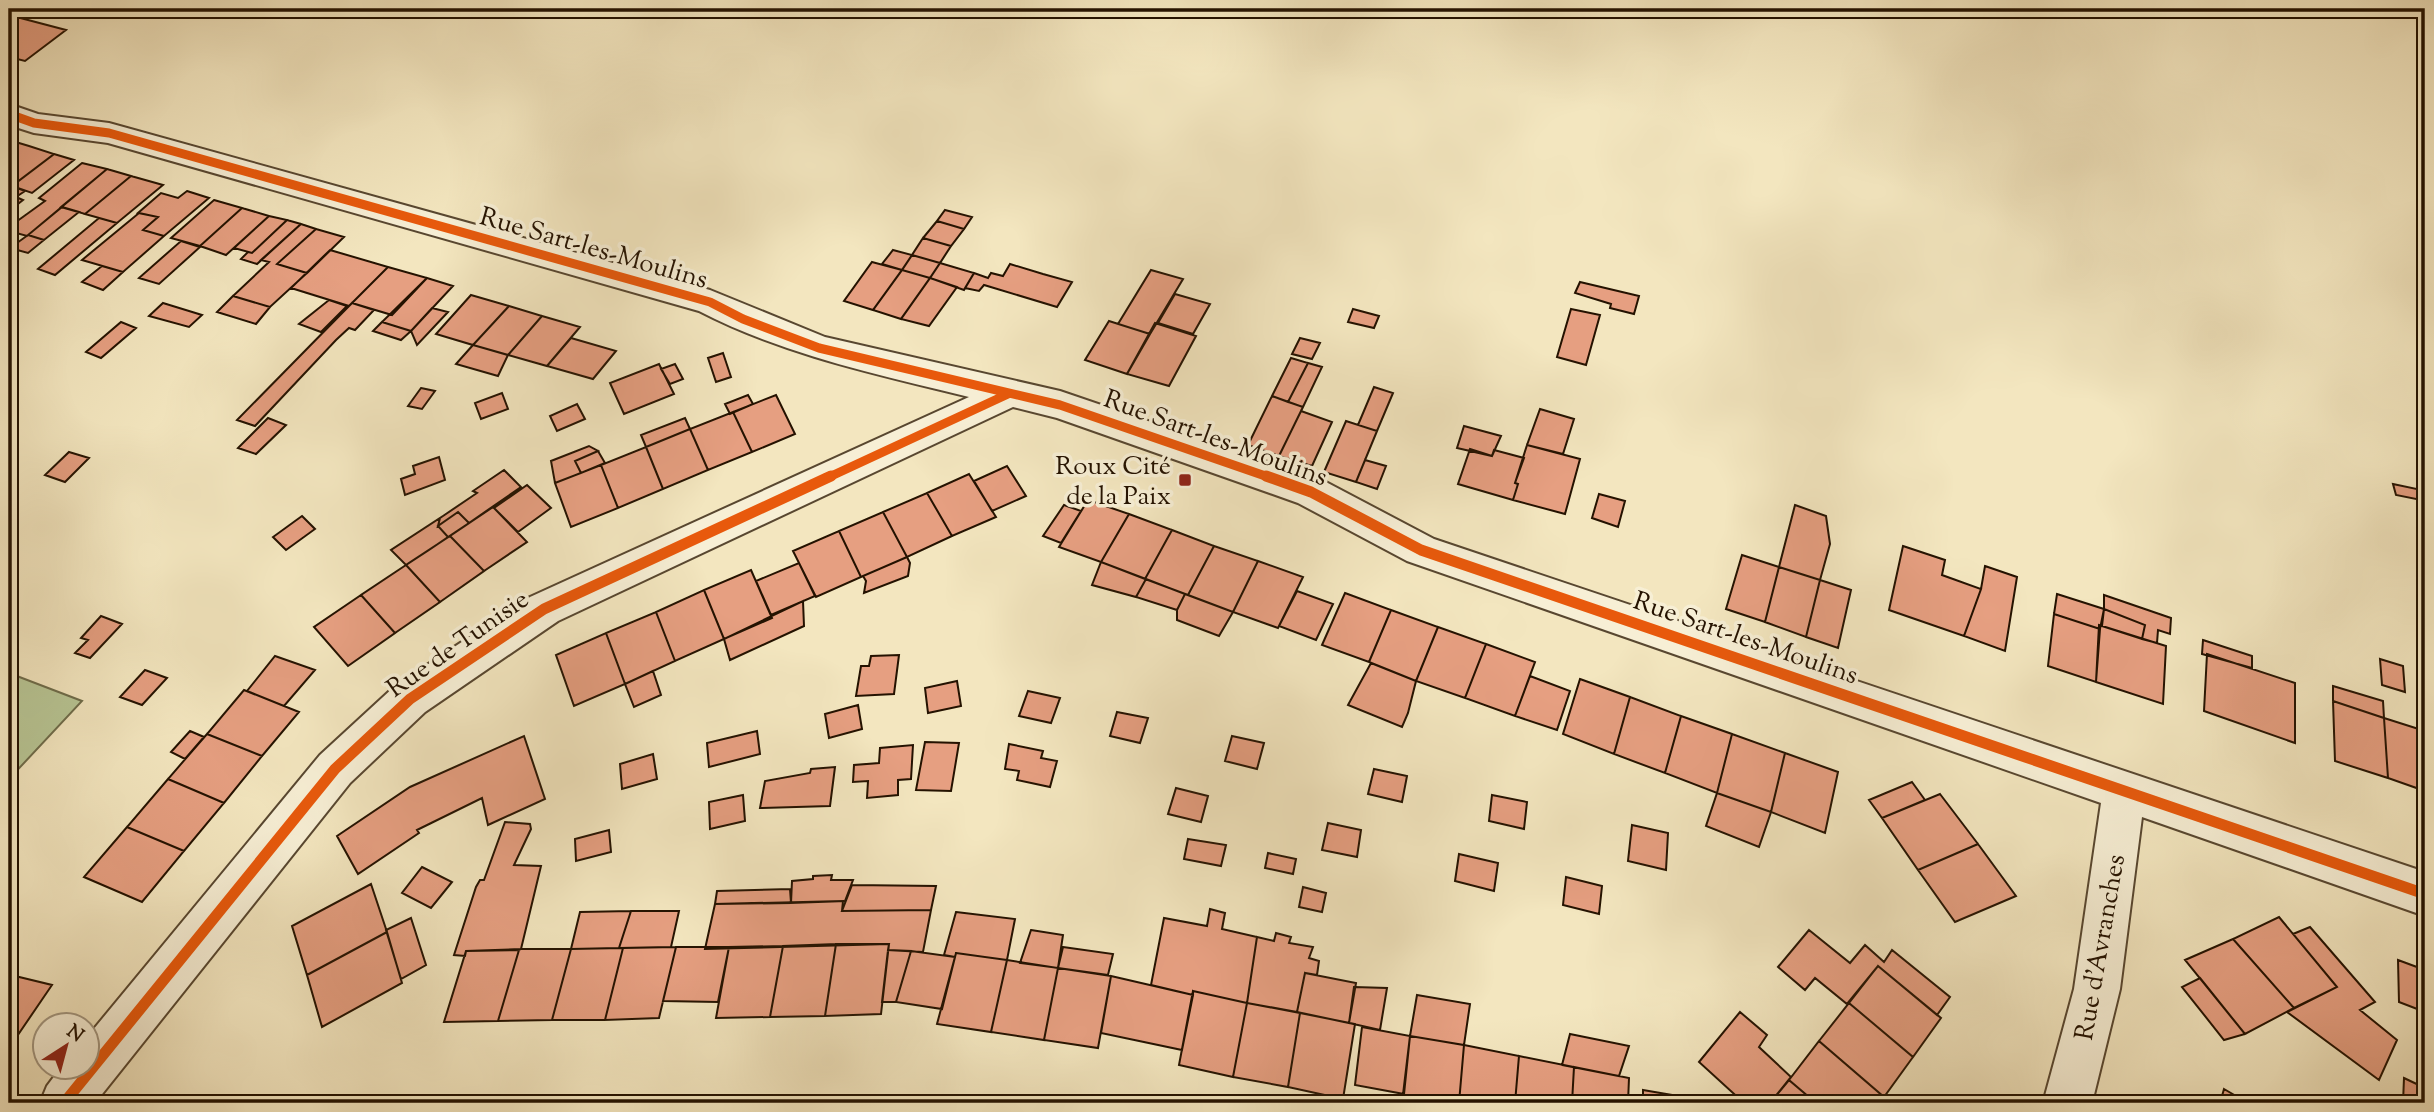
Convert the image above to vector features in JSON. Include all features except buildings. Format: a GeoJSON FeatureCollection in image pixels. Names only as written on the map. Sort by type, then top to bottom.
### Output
{"type":"FeatureCollection","features":[{"type":"Feature","properties":{"kind":"street","name":"Rue Sart-les-Moulins"},"geometry":{"type":"LineString","coordinates":[[9,114],[34,123],[109,133],[710,302],[743,319],[819,348],[1060,405],[1311,492],[1421,550],[2425,894]]}},
{"type":"Feature","properties":{"kind":"street","name":"Rue de Tunisie"},"geometry":{"type":"LineString","coordinates":[[64,1103],[317,790],[335,769],[410,699],[544,609],[1008,394]]}},
{"type":"Feature","properties":{"kind":"street","name":"Rue d'Avranches"},"geometry":{"type":"LineString","coordinates":[[2067,1103],[2097,989],[2124,789]]}},
{"type":"Feature","properties":{"kind":"green space"},"geometry":{"type":"Polygon","coordinates":[[[9,673],[82,701],[9,779],[9,673]]]}},
{"type":"Feature","properties":{"kind":"cycle path"},"geometry":{"type":"LineString","coordinates":[[9,114],[34,123],[109,133],[710,302],[743,319],[819,348],[1060,405],[1311,492],[1421,550],[2425,894]]}},
{"type":"Feature","properties":{"kind":"cycle path"},"geometry":{"type":"LineString","coordinates":[[64,1103],[335,769],[410,699],[544,609],[1008,394]]}},
{"type":"Feature","properties":{"kind":"place","name":"Roux Cité de la Paix"},"geometry":{"type":"Point","coordinates":[1185,480]}}]}
